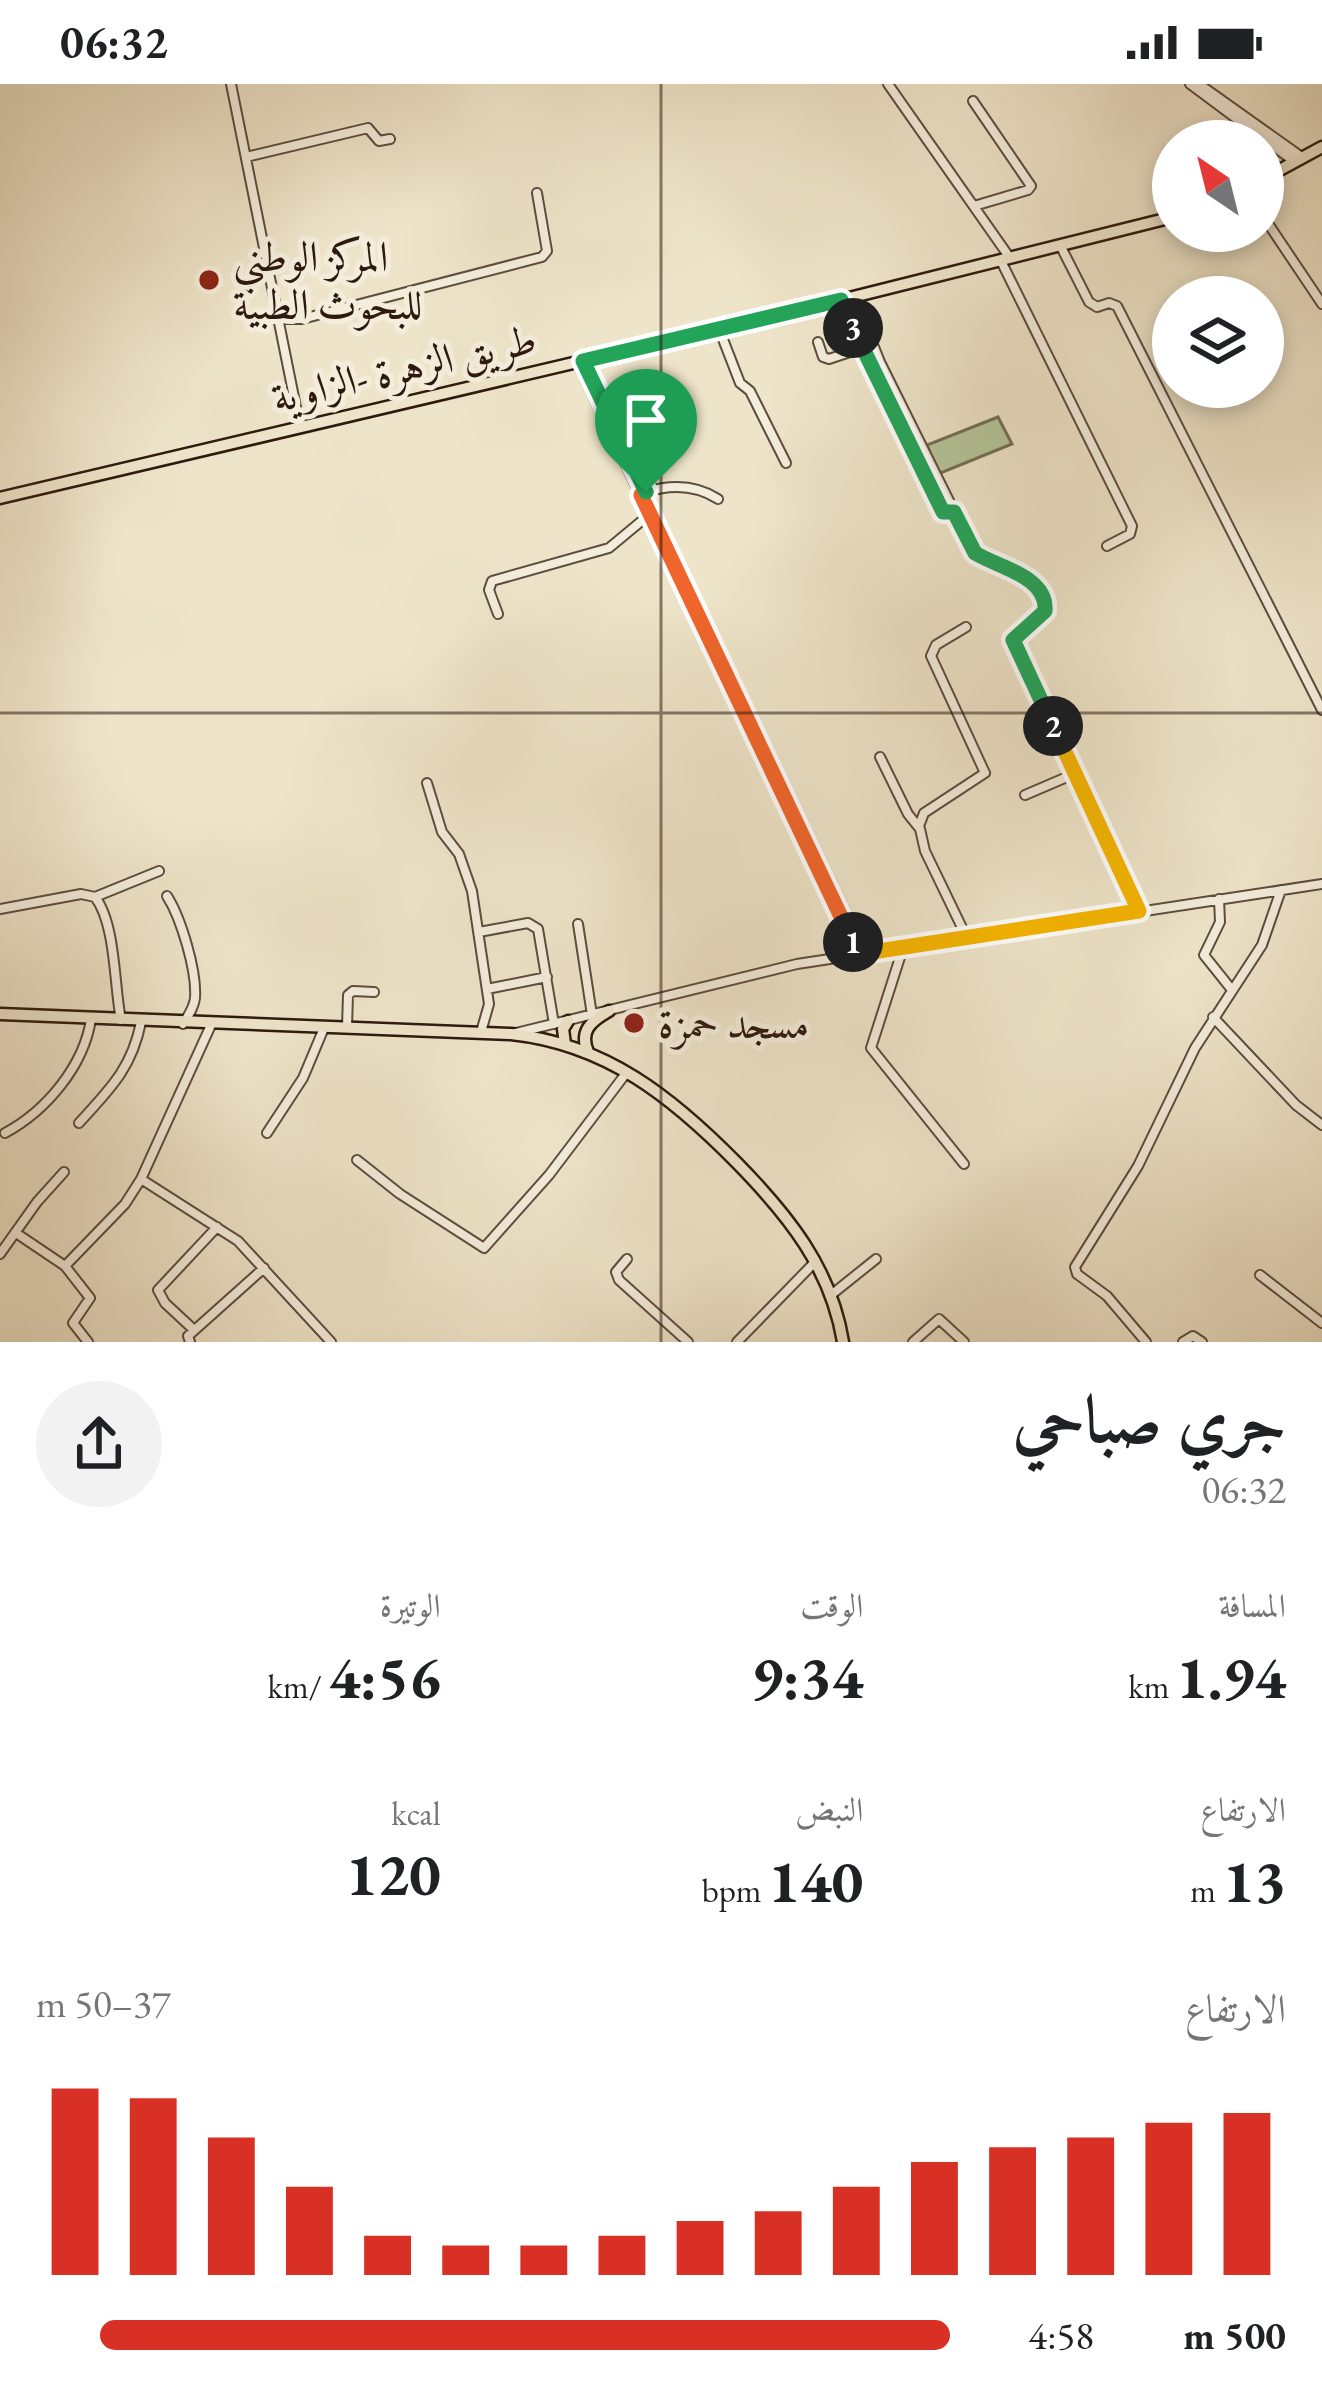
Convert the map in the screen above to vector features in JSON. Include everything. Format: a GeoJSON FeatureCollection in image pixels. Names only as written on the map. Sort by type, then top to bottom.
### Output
{"type":"FeatureCollection","features":[{"type":"Feature","properties":{"kind":"main road"},"geometry":{"type":"LineString","coordinates":[[1284,168],[1322,147]]}},
{"type":"Feature","properties":{"kind":"main road","name":"طريق الزهرة -الزاوية"},"geometry":{"type":"LineString","coordinates":[[0,498],[1152,223]]}},
{"type":"Feature","properties":{"kind":"main road"},"geometry":{"type":"LineString","coordinates":[[565,1044],[609,1011]]}},
{"type":"Feature","properties":{"kind":"main road"},"geometry":{"type":"LineString","coordinates":[[0,1014],[511,1034],[588,1052],[669,1098],[780,1208],[816,1261],[843,1342]]}},
{"type":"Feature","properties":{"kind":"main road"},"geometry":{"type":"LineString","coordinates":[[588,1052],[584,1039],[590,1021]]}},
{"type":"Feature","properties":{"kind":"main road"},"geometry":{"type":"LineString","coordinates":[[561,1022],[565,1044]]}},
{"type":"Feature","properties":{"kind":"street"},"geometry":{"type":"LineString","coordinates":[[231,84],[300,427]]}},
{"type":"Feature","properties":{"kind":"street"},"geometry":{"type":"LineString","coordinates":[[888,84],[1006,260],[1132,526],[1130,534],[1107,546]]}},
{"type":"Feature","properties":{"kind":"street"},"geometry":{"type":"LineString","coordinates":[[1195,84],[1300,161]]}},
{"type":"Feature","properties":{"kind":"street"},"geometry":{"type":"LineString","coordinates":[[973,101],[1031,186],[974,206]]}},
{"type":"Feature","properties":{"kind":"street"},"geometry":{"type":"LineString","coordinates":[[246,157],[368,128],[379,142],[391,139]]}},
{"type":"Feature","properties":{"kind":"street"},"geometry":{"type":"LineString","coordinates":[[278,320],[302,319],[542,257],[547,250],[537,193]]}},
{"type":"Feature","properties":{"kind":"street"},"geometry":{"type":"LineString","coordinates":[[1060,247],[1093,306],[1117,306],[1322,710]]}},
{"type":"Feature","properties":{"kind":"street"},"geometry":{"type":"LineString","coordinates":[[1284,247],[1322,304]]}},
{"type":"Feature","properties":{"kind":"street"},"geometry":{"type":"LineString","coordinates":[[848,298],[926,482],[943,512],[954,512]]}},
{"type":"Feature","properties":{"kind":"street"},"geometry":{"type":"LineString","coordinates":[[719,329],[740,383],[750,391],[786,463]]}},
{"type":"Feature","properties":{"kind":"street"},"geometry":{"type":"LineString","coordinates":[[818,342],[826,359],[862,340]]}},
{"type":"Feature","properties":{"kind":"street"},"geometry":{"type":"LineString","coordinates":[[862,340],[975,553],[1001,563],[1040,590],[1046,601],[1045,611],[1016,634],[1013,643],[1139,911]]}},
{"type":"Feature","properties":{"kind":"street"},"geometry":{"type":"LineString","coordinates":[[580,362],[862,954]]}},
{"type":"Feature","properties":{"kind":"street"},"geometry":{"type":"LineString","coordinates":[[644,494],[664,487],[699,488],[718,499]]}},
{"type":"Feature","properties":{"kind":"street"},"geometry":{"type":"LineString","coordinates":[[644,494],[862,954]]}},
{"type":"Feature","properties":{"kind":"street"},"geometry":{"type":"LineString","coordinates":[[498,614],[489,590],[492,581],[609,548],[650,514]]}},
{"type":"Feature","properties":{"kind":"street"},"geometry":{"type":"LineString","coordinates":[[919,826],[924,813],[985,773],[931,654],[935,645],[966,627]]}},
{"type":"Feature","properties":{"kind":"street"},"geometry":{"type":"LineString","coordinates":[[880,757],[919,826],[967,938]]}},
{"type":"Feature","properties":{"kind":"street"},"geometry":{"type":"LineString","coordinates":[[1025,795],[1074,774]]}},
{"type":"Feature","properties":{"kind":"street"},"geometry":{"type":"LineString","coordinates":[[428,783],[443,836],[459,854],[470,883],[489,1010],[480,1033]]}},
{"type":"Feature","properties":{"kind":"street"},"geometry":{"type":"LineString","coordinates":[[0,909],[81,894],[95,897],[159,871]]}},
{"type":"Feature","properties":{"kind":"street"},"geometry":{"type":"LineString","coordinates":[[609,1011],[746,975],[862,954],[1322,884]]}},
{"type":"Feature","properties":{"kind":"street"},"geometry":{"type":"LineString","coordinates":[[1146,1342],[1075,1267],[1138,1166],[1213,1017],[1262,945],[1281,890]]}},
{"type":"Feature","properties":{"kind":"street"},"geometry":{"type":"LineString","coordinates":[[167,896],[180,919],[195,991],[183,1024]]}},
{"type":"Feature","properties":{"kind":"street"},"geometry":{"type":"LineString","coordinates":[[95,897],[101,904],[113,959],[121,1020]]}},
{"type":"Feature","properties":{"kind":"street"},"geometry":{"type":"LineString","coordinates":[[1219,899],[1220,922],[1204,956],[1232,990]]}},
{"type":"Feature","properties":{"kind":"street"},"geometry":{"type":"LineString","coordinates":[[511,1034],[561,1022],[590,1021],[578,924]]}},
{"type":"Feature","properties":{"kind":"street"},"geometry":{"type":"LineString","coordinates":[[478,932],[536,926],[561,1022]]}},
{"type":"Feature","properties":{"kind":"street"},"geometry":{"type":"LineString","coordinates":[[903,948],[871,1048],[964,1164]]}},
{"type":"Feature","properties":{"kind":"street"},"geometry":{"type":"LineString","coordinates":[[487,988],[548,977]]}},
{"type":"Feature","properties":{"kind":"street"},"geometry":{"type":"LineString","coordinates":[[347,1029],[348,995],[374,992]]}},
{"type":"Feature","properties":{"kind":"street"},"geometry":{"type":"LineString","coordinates":[[1213,1017],[1296,1105],[1322,1125]]}},
{"type":"Feature","properties":{"kind":"street"},"geometry":{"type":"LineString","coordinates":[[5,1133],[26,1122],[71,1072],[91,1019]]}},
{"type":"Feature","properties":{"kind":"street"},"geometry":{"type":"LineString","coordinates":[[79,1123],[116,1083],[135,1051],[141,1022]]}},
{"type":"Feature","properties":{"kind":"street"},"geometry":{"type":"LineString","coordinates":[[65,1265],[125,1204],[141,1179],[211,1025]]}},
{"type":"Feature","properties":{"kind":"street"},"geometry":{"type":"LineString","coordinates":[[267,1133],[303,1078],[325,1028]]}},
{"type":"Feature","properties":{"kind":"street"},"geometry":{"type":"LineString","coordinates":[[357,1160],[484,1248],[628,1071]]}},
{"type":"Feature","properties":{"kind":"street"},"geometry":{"type":"LineString","coordinates":[[0,1254],[64,1172]]}},
{"type":"Feature","properties":{"kind":"street"},"geometry":{"type":"LineString","coordinates":[[141,1179],[238,1241],[331,1342]]}},
{"type":"Feature","properties":{"kind":"street"},"geometry":{"type":"LineString","coordinates":[[194,1330],[158,1290],[217,1227]]}},
{"type":"Feature","properties":{"kind":"street"},"geometry":{"type":"LineString","coordinates":[[16,1233],[65,1265],[90,1298],[73,1323],[88,1342]]}},
{"type":"Feature","properties":{"kind":"street"},"geometry":{"type":"LineString","coordinates":[[627,1259],[616,1272],[619,1280],[688,1342]]}},
{"type":"Feature","properties":{"kind":"street"},"geometry":{"type":"LineString","coordinates":[[831,1295],[876,1259]]}},
{"type":"Feature","properties":{"kind":"street"},"geometry":{"type":"LineString","coordinates":[[736,1342],[816,1261]]}},
{"type":"Feature","properties":{"kind":"street"},"geometry":{"type":"LineString","coordinates":[[190,1342],[187,1338],[194,1330],[264,1268]]}},
{"type":"Feature","properties":{"kind":"street"},"geometry":{"type":"LineString","coordinates":[[1260,1275],[1322,1322]]}},
{"type":"Feature","properties":{"kind":"street"},"geometry":{"type":"LineString","coordinates":[[913,1342],[939,1319],[964,1342]]}},
{"type":"Feature","properties":{"kind":"street"},"geometry":{"type":"LineString","coordinates":[[1183,1342],[1193,1336],[1202,1342]]}},
{"type":"Feature","properties":{"kind":"green space"},"geometry":{"type":"Polygon","coordinates":[[[998,417],[1012,444],[938,474],[927,445],[998,417]]]}},
{"type":"Feature","properties":{"kind":"place","name":"المركز الوطني للبحوث الطبية"},"geometry":{"type":"Point","coordinates":[209,280]}},
{"type":"Feature","properties":{"kind":"place","name":"مسجد حمزة"},"geometry":{"type":"Point","coordinates":[634,1023]}},
{"type":"Feature","properties":{"kind":"route"},"geometry":{"type":"LineString","coordinates":[[841,300],[943,512],[954,512],[975,553],[1001,563],[1034,585],[1046,601],[1045,611],[1016,634],[1013,643],[1139,911],[859,954],[641,495],[646,492],[583,361],[841,300]]}}]}
